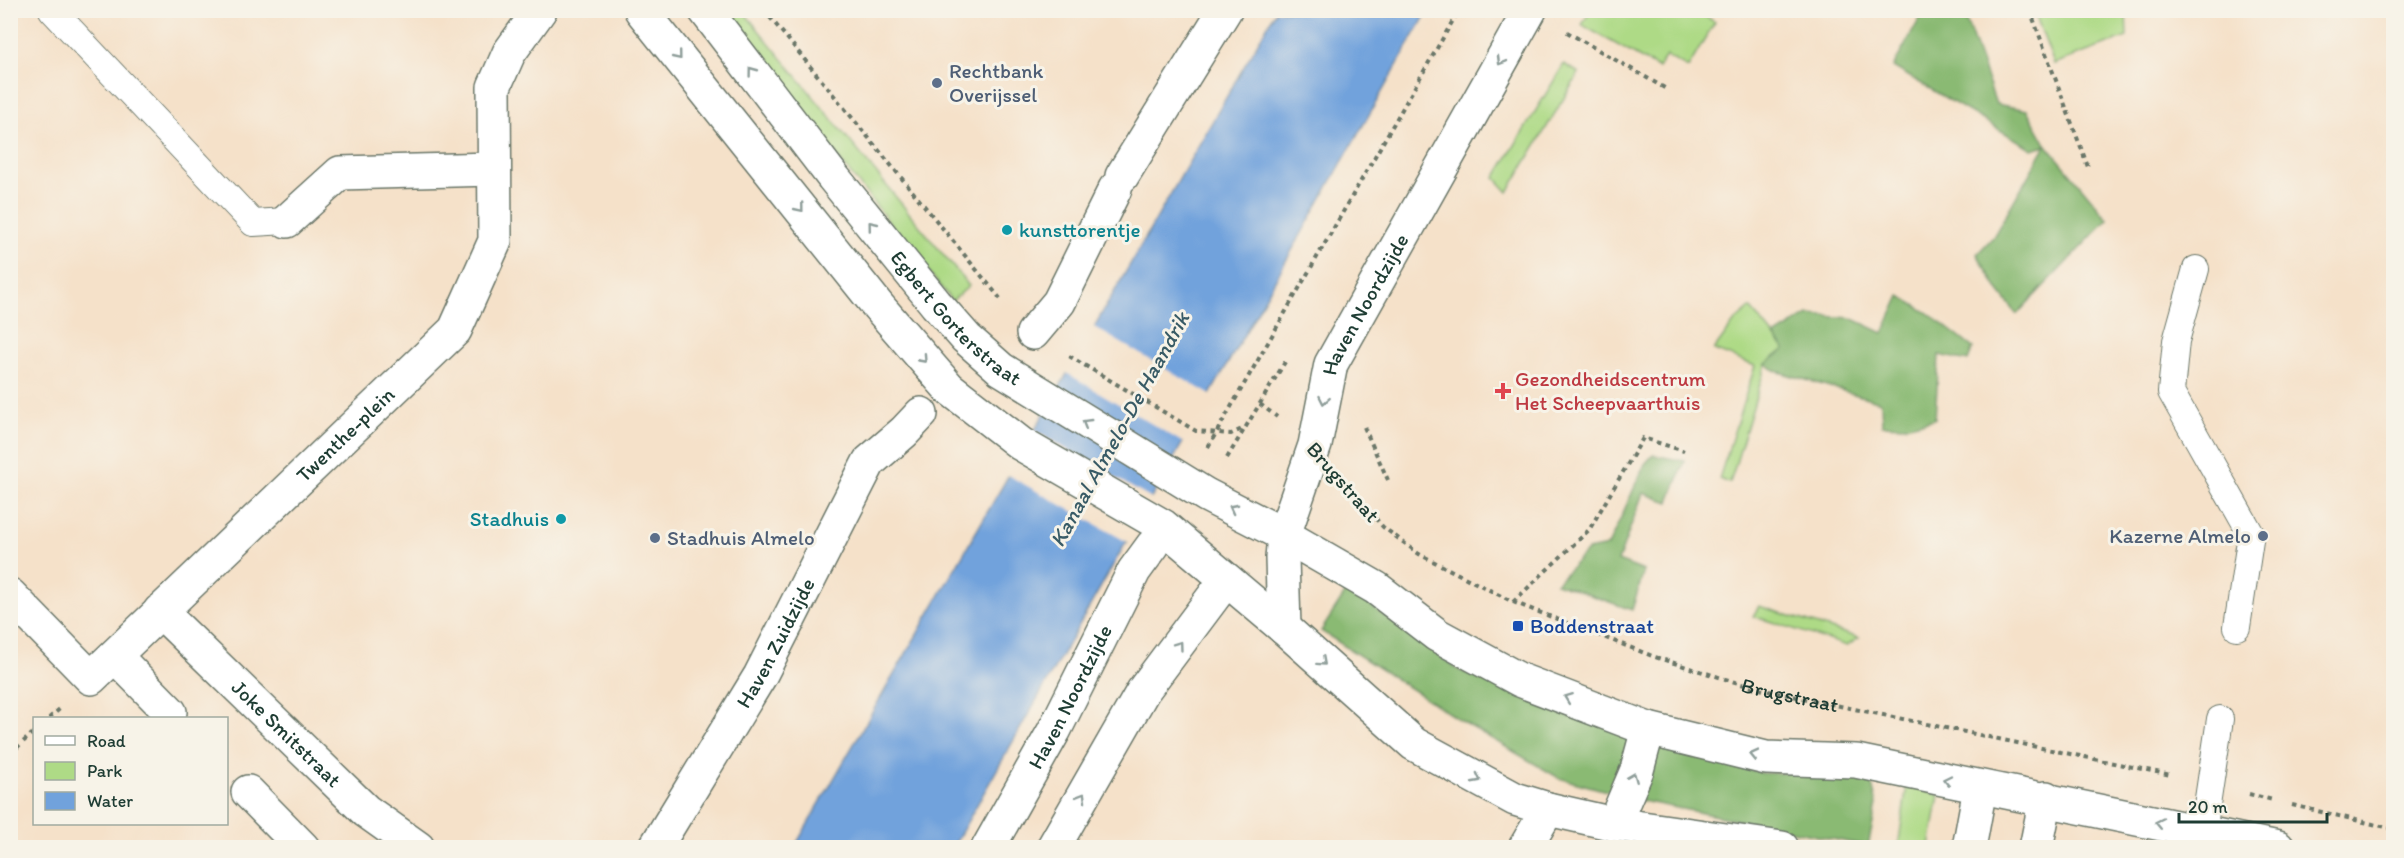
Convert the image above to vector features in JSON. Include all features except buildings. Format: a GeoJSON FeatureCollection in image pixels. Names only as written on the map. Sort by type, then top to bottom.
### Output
{"type":"FeatureCollection","features":[{"type":"Feature","properties":{"kind":"street","name":"Twenthe-plein"},"geometry":{"type":"LineString","coordinates":[[10,595],[92,678],[455,330],[495,241],[494,87],[509,53],[540,10]]}},
{"type":"Feature","properties":{"kind":"street"},"geometry":{"type":"LineString","coordinates":[[641,10],[914,349],[949,388],[1021,444],[1227,579],[1414,744],[1515,799],[1548,809],[1614,824],[1782,848]]}},
{"type":"Feature","properties":{"kind":"street","name":"Egbert Gorterstraat"},"geometry":{"type":"LineString","coordinates":[[705,10],[833,177],[966,338],[1001,369],[1046,399],[1172,474],[1284,536]]}},
{"type":"Feature","properties":{"kind":"street"},"geometry":{"type":"LineString","coordinates":[[1033,333],[1059,302],[1119,182],[1225,10]]}},
{"type":"Feature","properties":{"kind":"street","name":"Haven Noordzijde"},"geometry":{"type":"LineString","coordinates":[[1284,628],[1282,558],[1284,536],[1315,445],[1331,364],[1530,11]]}},
{"type":"Feature","properties":{"kind":"street"},"geometry":{"type":"LineString","coordinates":[[287,220],[340,173],[493,169]]}},
{"type":"Feature","properties":{"kind":"street","name":"Haven Zuidzijde"},"geometry":{"type":"LineString","coordinates":[[655,848],[760,676],[868,462],[904,432],[921,414]]}},
{"type":"Feature","properties":{"kind":"street","name":"Haven Noordzijde"},"geometry":{"type":"LineString","coordinates":[[988,848],[1054,731],[1134,571],[1161,534]]}},
{"type":"Feature","properties":{"kind":"street"},"geometry":{"type":"LineString","coordinates":[[1284,536],[1376,588],[1437,635],[1510,675],[1648,729],[1766,758],[1856,760],[1980,788],[2046,798],[2207,840],[2278,848]]}},
{"type":"Feature","properties":{"kind":"street"},"geometry":{"type":"LineString","coordinates":[[1053,848],[1143,691],[1227,579]]}},
{"type":"Feature","properties":{"kind":"street","name":"Joke Smitstraat"},"geometry":{"type":"LineString","coordinates":[[160,611],[366,811],[418,848]]}},
{"type":"Feature","properties":{"kind":"street"},"geometry":{"type":"LineString","coordinates":[[116,657],[170,712]]}},
{"type":"Feature","properties":{"kind":"street"},"geometry":{"type":"LineString","coordinates":[[1614,824],[1637,770],[1648,729]]}},
{"type":"Feature","properties":{"kind":"street"},"geometry":{"type":"LineString","coordinates":[[1969,848],[1980,788]]}},
{"type":"Feature","properties":{"kind":"street"},"geometry":{"type":"LineString","coordinates":[[248,792],[303,848]]}},
{"type":"Feature","properties":{"kind":"street"},"geometry":{"type":"LineString","coordinates":[[2036,848],[2046,798]]}},
{"type":"Feature","properties":{"kind":"street"},"geometry":{"type":"LineString","coordinates":[[1526,848],[1548,809]]}},
{"type":"Feature","properties":{"kind":"lane"},"geometry":{"type":"LineString","coordinates":[[52,10],[253,223],[287,220]]}},
{"type":"Feature","properties":{"kind":"lane"},"geometry":{"type":"LineString","coordinates":[[2196,269],[2176,341],[2171,392],[2251,534],[2237,627]]}},
{"type":"Feature","properties":{"kind":"lane"},"geometry":{"type":"LineString","coordinates":[[2207,840],[2209,783],[2220,719]]}},
{"type":"Feature","properties":{"kind":"path","name":"Egbert Gorterstraat"},"geometry":{"type":"LineString","coordinates":[[764,10],[989,288],[1033,333],[1197,431],[1231,434],[1244,428]]}},
{"type":"Feature","properties":{"kind":"path"},"geometry":{"type":"LineString","coordinates":[[1215,434],[1459,10]]}},
{"type":"Feature","properties":{"kind":"path"},"geometry":{"type":"LineString","coordinates":[[2030,10],[2088,167]]}},
{"type":"Feature","properties":{"kind":"path"},"geometry":{"type":"LineString","coordinates":[[1530,11],[1668,90]]}},
{"type":"Feature","properties":{"kind":"path","name":"Brugstraat"},"geometry":{"type":"LineString","coordinates":[[1260,404],[1315,445],[1383,527],[1419,554],[1513,602],[1655,657],[1754,688],[2209,783],[2277,801]]}},
{"type":"Feature","properties":{"kind":"path"},"geometry":{"type":"LineString","coordinates":[[1362,424],[1374,456],[1388,480]]}},
{"type":"Feature","properties":{"kind":"path"},"geometry":{"type":"LineString","coordinates":[[1513,602],[1589,530],[1643,438],[1684,451]]}},
{"type":"Feature","properties":{"kind":"path"},"geometry":{"type":"LineString","coordinates":[[10,754],[33,733]]}},
{"type":"Feature","properties":{"kind":"path"},"geometry":{"type":"LineString","coordinates":[[2288,804],[2394,829]]}},
{"type":"Feature","properties":{"kind":"green space"},"geometry":{"type":"Polygon","coordinates":[[[721,11],[743,11],[969,286],[952,301],[721,11]]]}},
{"type":"Feature","properties":{"kind":"green space"},"geometry":{"type":"Polygon","coordinates":[[[1590,11],[1697,11],[1715,22],[1688,68],[1666,56],[1658,68],[1582,25],[1590,11]]]}},
{"type":"Feature","properties":{"kind":"green space"},"geometry":{"type":"Polygon","coordinates":[[[1924,11],[1963,11],[1996,104],[2027,110],[2046,144],[2108,219],[2017,314],[1999,291],[1977,254],[1993,237],[2046,145],[2032,149],[1893,67],[1924,11]]]}},
{"type":"Feature","properties":{"kind":"green space"},"geometry":{"type":"Polygon","coordinates":[[[2034,11],[2126,11],[2127,37],[2054,64],[2034,11]]]}},
{"type":"Feature","properties":{"kind":"green space"},"geometry":{"type":"Polygon","coordinates":[[[1564,64],[1579,73],[1508,192],[1495,178],[1564,64]]]}},
{"type":"Feature","properties":{"kind":"green space"},"geometry":{"type":"Polygon","coordinates":[[[1900,296],[1928,313],[1973,348],[1968,361],[1939,355],[1935,419],[1905,426],[1882,425],[1881,402],[1776,371],[1766,364],[1785,349],[1774,336],[1808,315],[1851,318],[1883,333],[1900,296]]]}},
{"type":"Feature","properties":{"kind":"green space"},"geometry":{"type":"Polygon","coordinates":[[[1750,308],[1785,349],[1766,364],[1730,483],[1719,479],[1755,366],[1714,350],[1735,321],[1750,308]]]}},
{"type":"Feature","properties":{"kind":"green space"},"geometry":{"type":"Polygon","coordinates":[[[1653,455],[1685,461],[1669,502],[1643,493],[1618,561],[1644,571],[1632,610],[1556,583],[1588,550],[1608,546],[1645,464],[1653,455]]]}},
{"type":"Feature","properties":{"kind":"green space"},"geometry":{"type":"Polygon","coordinates":[[[1348,589],[1459,670],[1556,712],[1762,773],[1869,774],[1877,804],[1868,846],[1647,802],[1559,778],[1458,719],[1321,631],[1348,589]]]}},
{"type":"Feature","properties":{"kind":"green space"},"geometry":{"type":"Polygon","coordinates":[[[1759,606],[1859,638],[1847,646],[1753,616],[1759,606]]]}},
{"type":"Feature","properties":{"kind":"green space"},"geometry":{"type":"Polygon","coordinates":[[[1907,785],[1939,795],[1930,847],[1898,848],[1907,785]]]}},
{"type":"Feature","properties":{"kind":"water","name":"Kanaal Almelo-De Haandrik"},"geometry":{"type":"Polygon","coordinates":[[[1276,11],[1428,11],[953,847],[794,848],[1276,11]]]}},
{"type":"Feature","properties":{"kind":"pier"},"geometry":{"type":"Polygon","coordinates":[[[1092,326],[1214,397],[1187,445],[1065,372],[1092,326]]]}},
{"type":"Feature","properties":{"kind":"pier"},"geometry":{"type":"Polygon","coordinates":[[[1032,429],[1155,501],[1131,544],[1006,474],[1032,429]]]}},
{"type":"Feature","properties":{"kind":"place","name":"Rechtbank Overijssel"},"geometry":{"type":"Point","coordinates":[937,83]}},
{"type":"Feature","properties":{"kind":"place","name":"kunsttorentje"},"geometry":{"type":"Point","coordinates":[1007,230]}},
{"type":"Feature","properties":{"kind":"place","name":"Gezondheidscentrum Het Scheepvaarthuis"},"geometry":{"type":"Point","coordinates":[1503,391]}},
{"type":"Feature","properties":{"kind":"place","name":"Stadhuis"},"geometry":{"type":"Point","coordinates":[561,519]}},
{"type":"Feature","properties":{"kind":"place","name":"Kazerne Almelo"},"geometry":{"type":"Point","coordinates":[2263,536]}},
{"type":"Feature","properties":{"kind":"place","name":"Stadhuis Almelo"},"geometry":{"type":"Point","coordinates":[655,538]}},
{"type":"Feature","properties":{"kind":"place","name":"Boddenstraat"},"geometry":{"type":"Point","coordinates":[1518,626]}}]}
